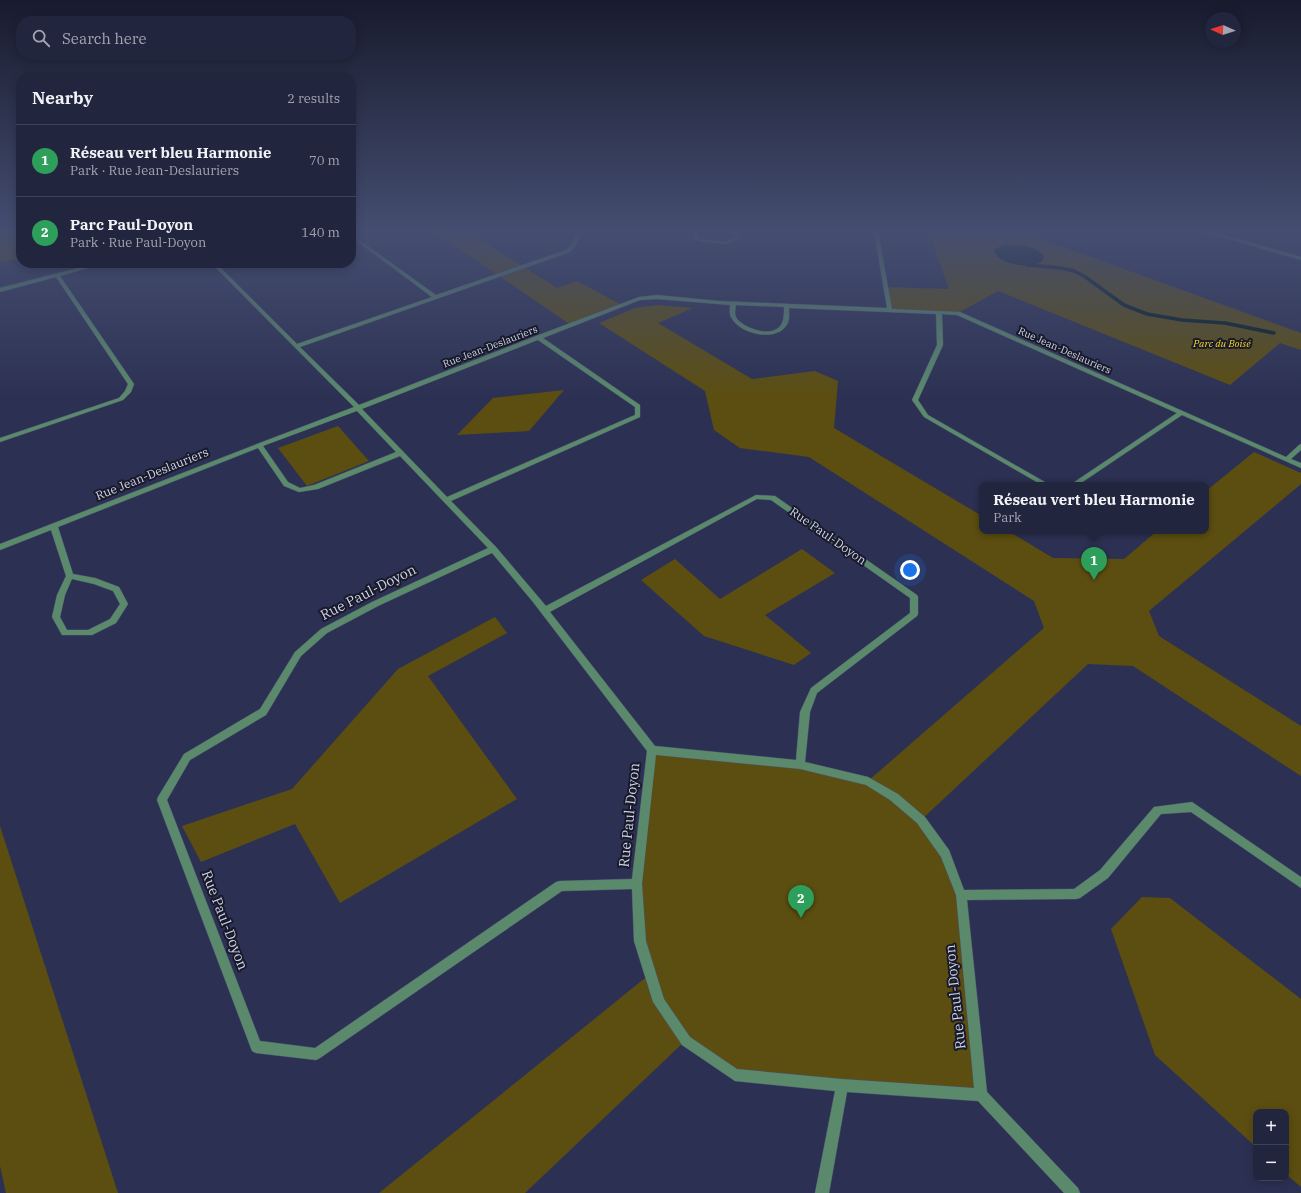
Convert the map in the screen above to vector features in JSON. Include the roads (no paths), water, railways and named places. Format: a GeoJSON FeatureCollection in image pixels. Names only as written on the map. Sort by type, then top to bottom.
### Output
{"type":"FeatureCollection","features":[{"type":"Feature","properties":{"kind":"street"},"geometry":{"type":"LineString","coordinates":[[0,290],[13,287]]}},
{"type":"Feature","properties":{"kind":"street"},"geometry":{"type":"LineString","coordinates":[[0,440],[122,399],[130,388],[131,384],[65,287]]}},
{"type":"Feature","properties":{"kind":"street","name":"Rue Paul-Doyon"},"geometry":{"type":"LineString","coordinates":[[237,287],[358,408],[493,549],[544,611],[652,750],[637,884],[640,941],[659,1002],[686,1041],[735,1075],[842,1085],[981,1095],[961,895],[946,854],[921,820],[894,796],[868,781],[800,765],[652,750]]}},
{"type":"Feature","properties":{"kind":"street"},"geometry":{"type":"LineString","coordinates":[[420,287],[435,298]]}},
{"type":"Feature","properties":{"kind":"street"},"geometry":{"type":"LineString","coordinates":[[296,346],[467,287]]}},
{"type":"Feature","properties":{"kind":"street"},"geometry":{"type":"LineString","coordinates":[[886,287],[890,310]]}},
{"type":"Feature","properties":{"kind":"street","name":"Rue Jean-Deslauriers"},"geometry":{"type":"LineString","coordinates":[[0,547],[627,303],[657,297],[787,306],[958,313],[1301,466]]}},
{"type":"Feature","properties":{"kind":"street"},"geometry":{"type":"LineString","coordinates":[[733,303],[733,317],[738,323],[758,333],[769,334],[780,329],[784,324],[787,306]]}},
{"type":"Feature","properties":{"kind":"street"},"geometry":{"type":"LineString","coordinates":[[939,312],[940,345],[915,400],[926,416],[1042,482]]}},
{"type":"Feature","properties":{"kind":"street"},"geometry":{"type":"LineString","coordinates":[[446,500],[638,416],[638,406],[538,338]]}},
{"type":"Feature","properties":{"kind":"street"},"geometry":{"type":"LineString","coordinates":[[1077,482],[1182,412]]}},
{"type":"Feature","properties":{"kind":"street"},"geometry":{"type":"LineString","coordinates":[[260,445],[286,484],[299,490],[316,487],[400,453]]}},
{"type":"Feature","properties":{"kind":"street"},"geometry":{"type":"LineString","coordinates":[[1287,460],[1301,446]]}},
{"type":"Feature","properties":{"kind":"street","name":"Rue Paul-Doyon"},"geometry":{"type":"LineString","coordinates":[[544,611],[756,497],[774,498],[914,597],[914,614],[814,691],[805,712],[800,765]]}},
{"type":"Feature","properties":{"kind":"street"},"geometry":{"type":"LineString","coordinates":[[54,526],[70,576],[61,595],[56,617],[65,633],[89,633],[113,621],[124,604],[116,589],[95,580],[70,576]]}},
{"type":"Feature","properties":{"kind":"street","name":"Rue Paul-Doyon"},"geometry":{"type":"LineString","coordinates":[[493,549],[375,604],[324,631],[298,654],[263,712],[187,757],[162,800],[256,1046],[316,1054],[560,886],[637,884]]}},
{"type":"Feature","properties":{"kind":"street"},"geometry":{"type":"LineString","coordinates":[[961,895],[1076,894],[1104,874],[1158,810],[1192,807],[1301,883]]}},
{"type":"Feature","properties":{"kind":"street"},"geometry":{"type":"LineString","coordinates":[[822,1193],[842,1085]]}},
{"type":"Feature","properties":{"kind":"street"},"geometry":{"type":"LineString","coordinates":[[981,1095],[1073,1193]]}},
{"type":"Feature","properties":{"kind":"waterway"},"geometry":{"type":"LineString","coordinates":[[1099,287],[1124,305],[1147,314],[1182,320],[1225,323],[1274,333]]}},
{"type":"Feature","properties":{"kind":"place","name":"Réseau vert bleu Harmonie"},"geometry":{"type":"Point","coordinates":[1094,580]}},
{"type":"Feature","properties":{"kind":"place","name":"Parc Paul-Doyon"},"geometry":{"type":"Point","coordinates":[801,918]}},
{"type":"Feature","properties":{"kind":"park label","name":"Parc du Boisé"},"geometry":{"type":"Point","coordinates":[1222,343]}}]}
